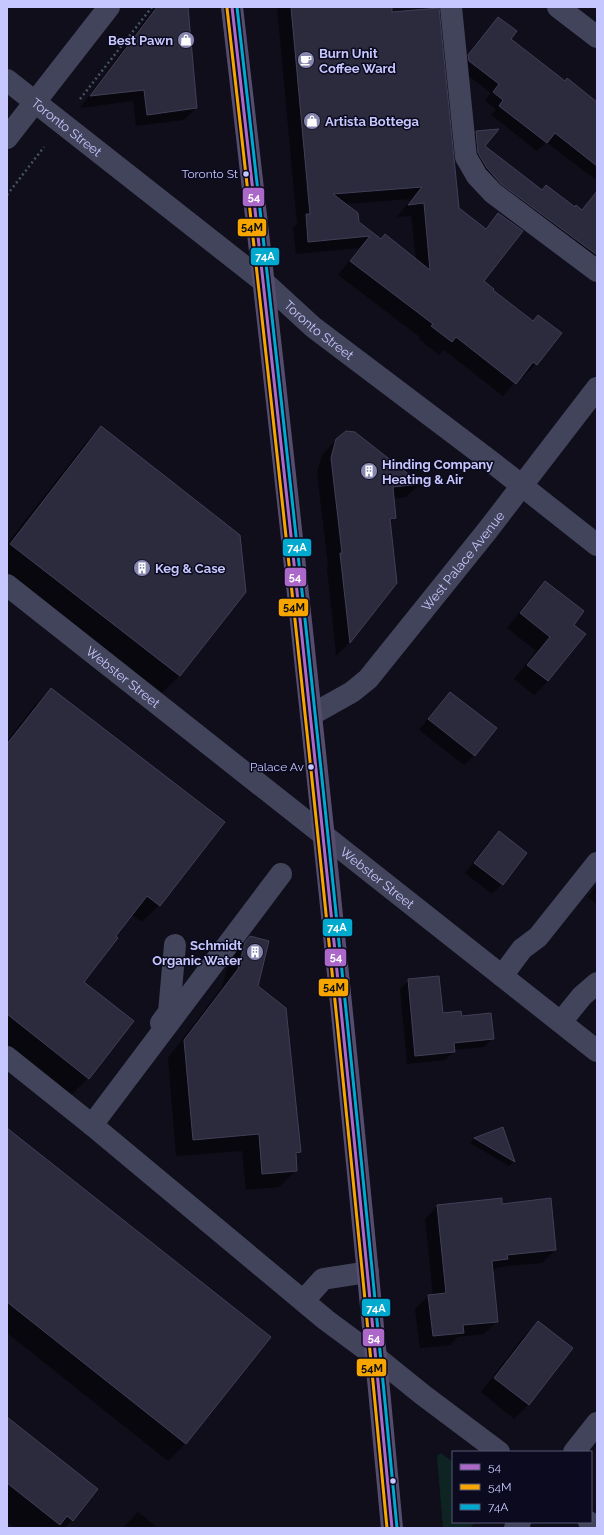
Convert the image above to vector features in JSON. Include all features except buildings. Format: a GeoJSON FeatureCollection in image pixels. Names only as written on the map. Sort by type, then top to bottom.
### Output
{"type":"FeatureCollection","features":[{"type":"Feature","properties":{"kind":"main road"},"geometry":{"type":"LineString","coordinates":[[232,7],[325,836],[392,1528]]}},
{"type":"Feature","properties":{"kind":"street"},"geometry":{"type":"LineString","coordinates":[[7,138],[109,7]]}},
{"type":"Feature","properties":{"kind":"street"},"geometry":{"type":"LineString","coordinates":[[451,7],[466,157],[477,176],[493,193],[597,271]]}},
{"type":"Feature","properties":{"kind":"street"},"geometry":{"type":"LineString","coordinates":[[558,7],[597,37]]}},
{"type":"Feature","properties":{"kind":"street","name":"Toronto Street"},"geometry":{"type":"LineString","coordinates":[[7,80],[264,282],[313,327],[493,463],[597,545]]}},
{"type":"Feature","properties":{"kind":"street","name":"West Palace Avenue"},"geometry":{"type":"LineString","coordinates":[[311,715],[352,692],[368,680],[522,486],[597,388]]}},
{"type":"Feature","properties":{"kind":"street","name":"Webster Street"},"geometry":{"type":"LineString","coordinates":[[7,585],[597,1051]]}},
{"type":"Feature","properties":{"kind":"street"},"geometry":{"type":"LineString","coordinates":[[502,976],[522,949],[538,937],[590,886],[597,863]]}},
{"type":"Feature","properties":{"kind":"street"},"geometry":{"type":"LineString","coordinates":[[88,1122],[282,874]]}},
{"type":"Feature","properties":{"kind":"street"},"geometry":{"type":"LineString","coordinates":[[88,1122],[169,1012],[175,946]]}},
{"type":"Feature","properties":{"kind":"street"},"geometry":{"type":"LineString","coordinates":[[561,1022],[582,996],[597,983]]}},
{"type":"Feature","properties":{"kind":"street"},"geometry":{"type":"LineString","coordinates":[[7,1057],[304,1300],[326,1320],[498,1451]]}},
{"type":"Feature","properties":{"kind":"street"},"geometry":{"type":"LineString","coordinates":[[304,1300],[324,1279],[368,1272]]}},
{"type":"Feature","properties":{"kind":"street"},"geometry":{"type":"LineString","coordinates":[[575,1451],[597,1423]]}},
{"type":"Feature","properties":{"kind":"path"},"geometry":{"type":"LineString","coordinates":[[80,99],[152,7]]}},
{"type":"Feature","properties":{"kind":"path"},"geometry":{"type":"LineString","coordinates":[[7,195],[44,147]]}},
{"type":"Feature","properties":{"kind":"green space"},"geometry":{"type":"Polygon","coordinates":[[[441,1453],[452,1461],[452,1523],[474,1523],[470,1528],[443,1528],[437,1456],[441,1453]]]}},
{"type":"Feature","properties":{"kind":"transit line","name":"54"},"geometry":{"type":"LineString","coordinates":[[232,7],[316,767],[392,1528]]}},
{"type":"Feature","properties":{"kind":"transit line","name":"74A"},"geometry":{"type":"LineString","coordinates":[[237,7],[321,767],[397,1528]]}},
{"type":"Feature","properties":{"kind":"transit line","name":"54M"},"geometry":{"type":"LineString","coordinates":[[227,8],[311,768],[387,1528]]}},
{"type":"Feature","properties":{"kind":"place","name":"Best Pawn"},"geometry":{"type":"Point","coordinates":[186,40]}},
{"type":"Feature","properties":{"kind":"place","name":"Burn Unit Coffee Ward"},"geometry":{"type":"Point","coordinates":[306,60]}},
{"type":"Feature","properties":{"kind":"place","name":"Artista Bottega"},"geometry":{"type":"Point","coordinates":[312,121]}},
{"type":"Feature","properties":{"kind":"place","name":"Toronto St"},"geometry":{"type":"Point","coordinates":[246,174]}},
{"type":"Feature","properties":{"kind":"place","name":"Hinding Company Heating & Air"},"geometry":{"type":"Point","coordinates":[369,471]}},
{"type":"Feature","properties":{"kind":"place","name":"Keg & Case"},"geometry":{"type":"Point","coordinates":[142,568]}},
{"type":"Feature","properties":{"kind":"place","name":"Palace Av"},"geometry":{"type":"Point","coordinates":[311,767]}},
{"type":"Feature","properties":{"kind":"place","name":"Schmidt Organic Water"},"geometry":{"type":"Point","coordinates":[255,952]}}]}
